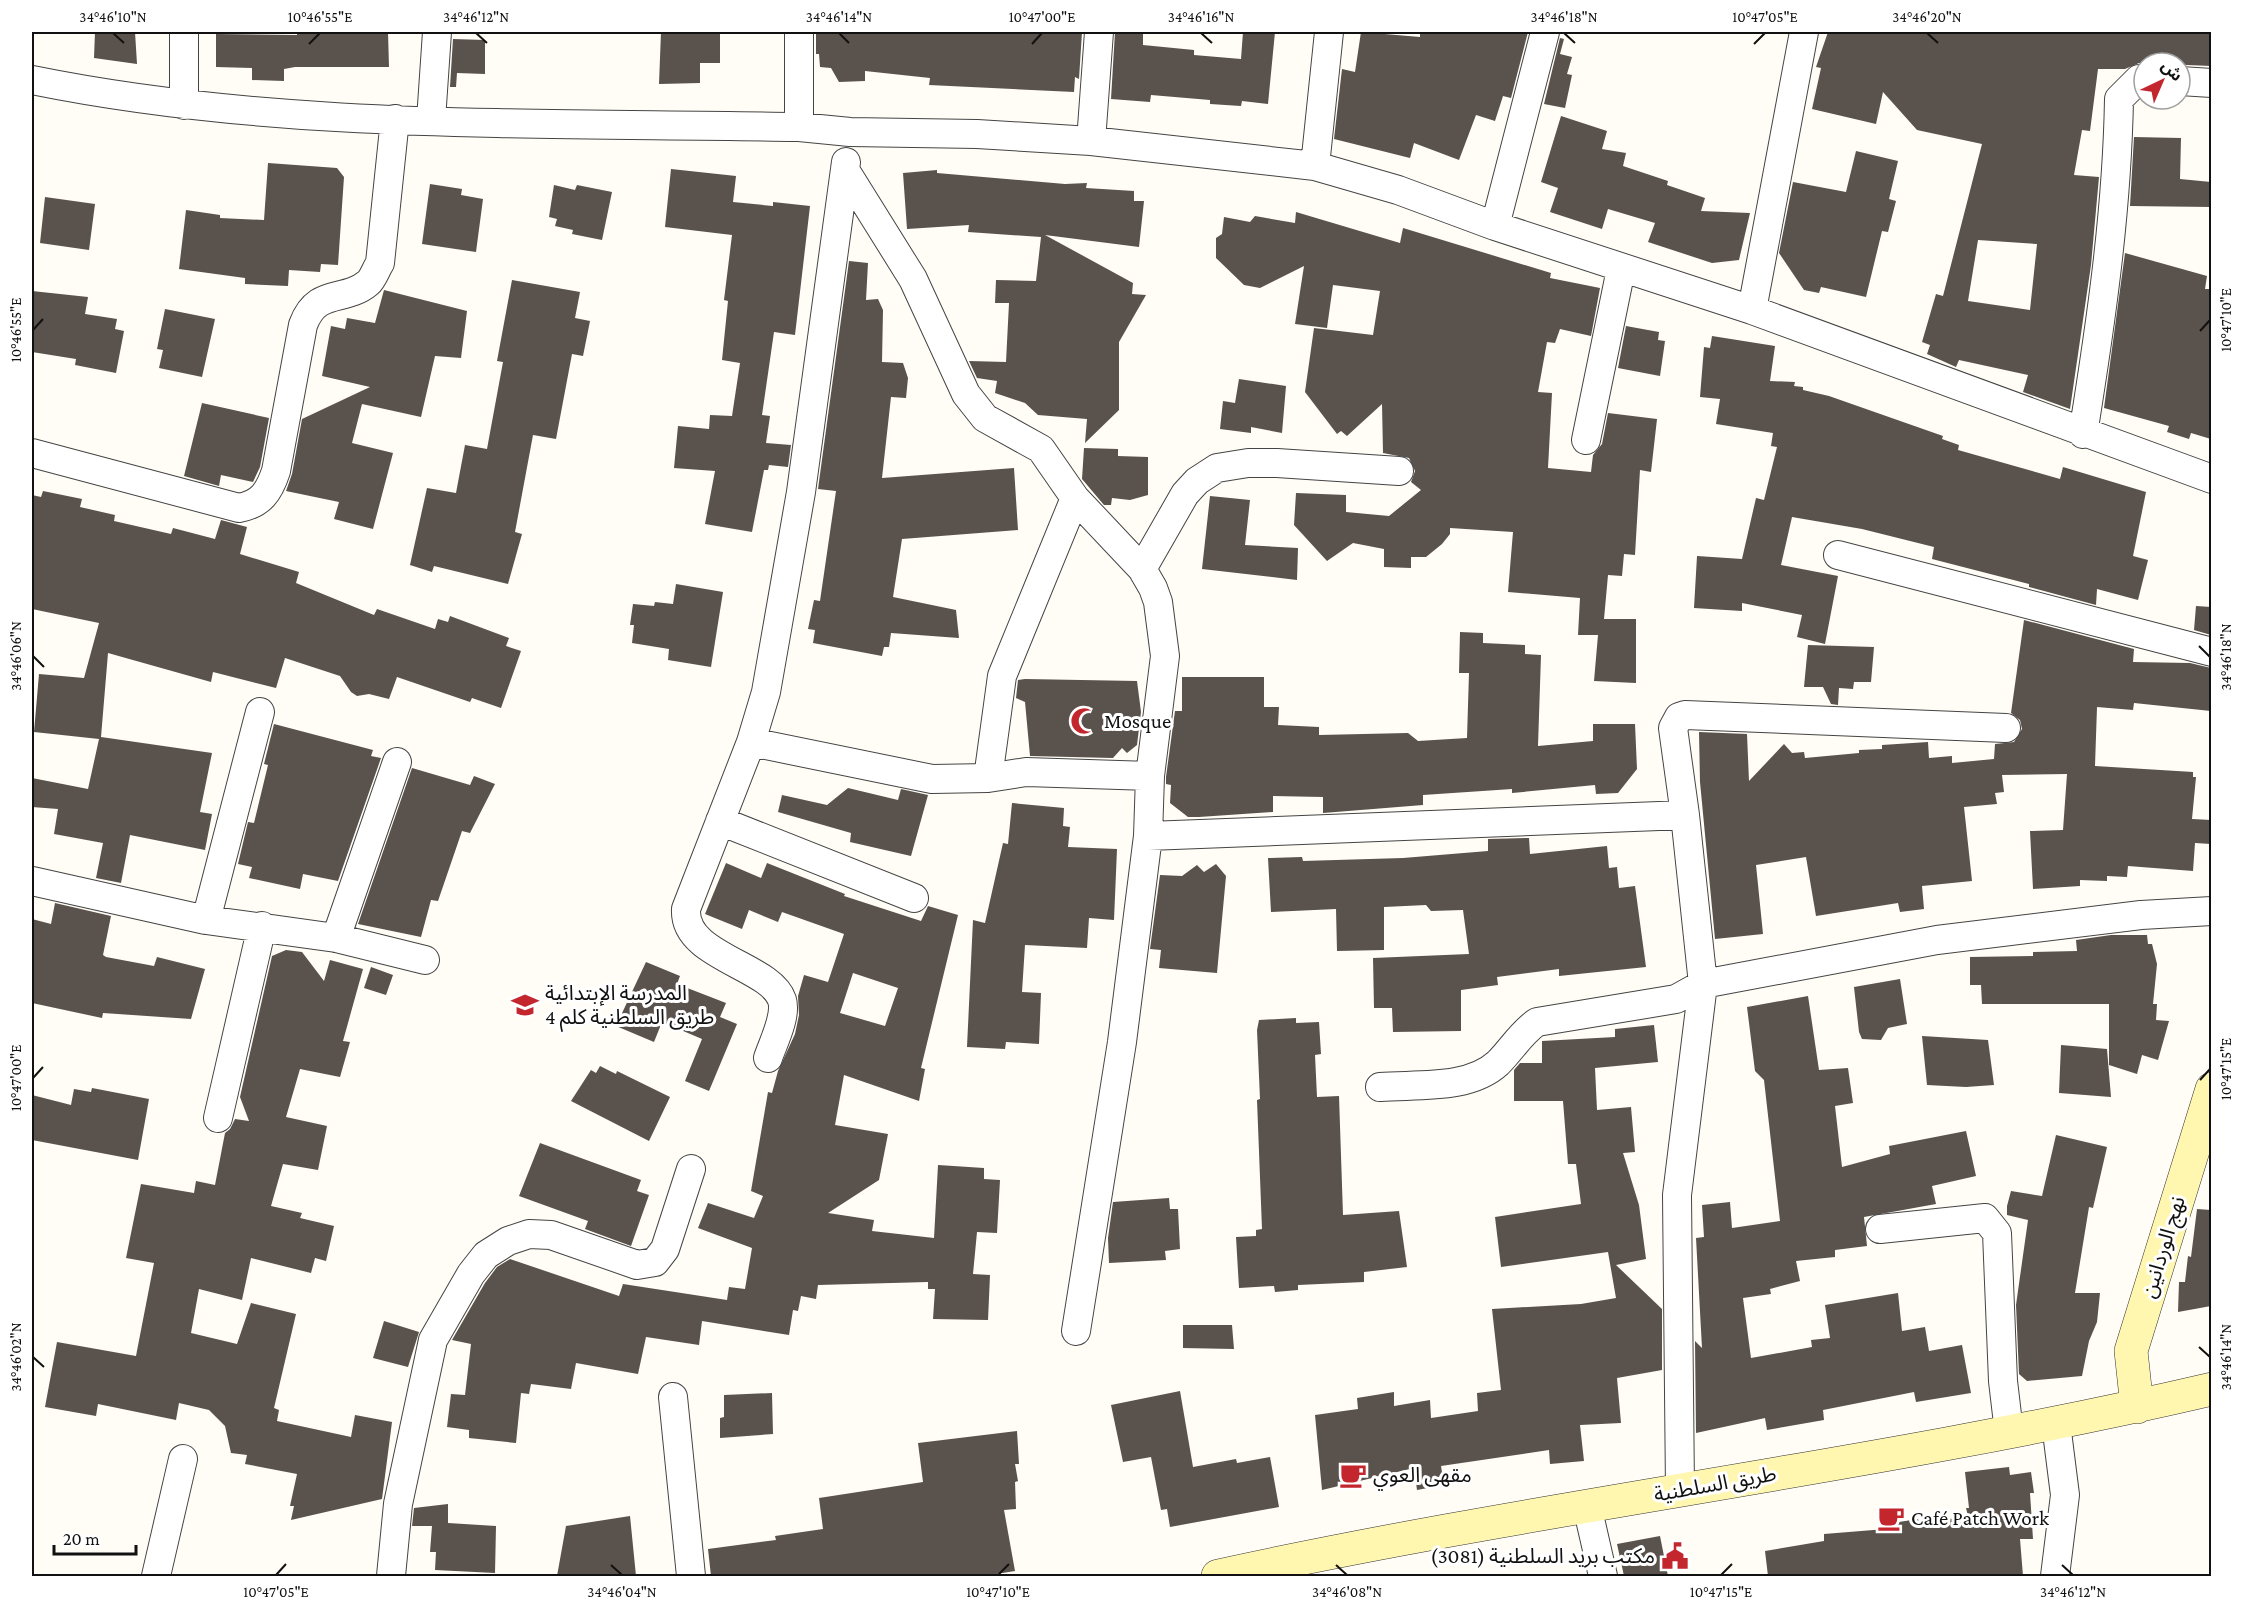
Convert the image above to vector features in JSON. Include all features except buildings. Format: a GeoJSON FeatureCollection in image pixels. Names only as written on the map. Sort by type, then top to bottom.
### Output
{"type":"FeatureCollection","features":[{"type":"Feature","properties":{"kind":"main road","name":"نهج الوردانين"},"geometry":{"type":"LineString","coordinates":[[2137,1407],[2131,1351],[2211,1089]]}},
{"type":"Feature","properties":{"kind":"main road","name":"طريق السلطنية"},"geometry":{"type":"LineString","coordinates":[[1218,1576],[1430,1533],[2056,1424],[2211,1389]]}},
{"type":"Feature","properties":{"kind":"street"},"geometry":{"type":"LineString","coordinates":[[184,32],[184,105]]}},
{"type":"Feature","properties":{"kind":"street"},"geometry":{"type":"LineString","coordinates":[[431,120],[437,32]]}},
{"type":"Feature","properties":{"kind":"street"},"geometry":{"type":"LineString","coordinates":[[799,32],[799,127]]}},
{"type":"Feature","properties":{"kind":"street"},"geometry":{"type":"LineString","coordinates":[[1091,141],[1099,32]]}},
{"type":"Feature","properties":{"kind":"street"},"geometry":{"type":"LineString","coordinates":[[1315,166],[1329,32]]}},
{"type":"Feature","properties":{"kind":"street"},"geometry":{"type":"LineString","coordinates":[[1496,226],[1545,32]]}},
{"type":"Feature","properties":{"kind":"street"},"geometry":{"type":"LineString","coordinates":[[1752,310],[1804,32]]}},
{"type":"Feature","properties":{"kind":"street"},"geometry":{"type":"LineString","coordinates":[[32,80],[106,96],[184,105],[395,119],[799,127],[850,132],[977,134],[1091,141],[1315,166],[1398,190],[1621,269],[1752,310],[2083,434],[2211,479]]}},
{"type":"Feature","properties":{"kind":"street"},"geometry":{"type":"LineString","coordinates":[[2192,82],[2211,83]]}},
{"type":"Feature","properties":{"kind":"street"},"geometry":{"type":"LineString","coordinates":[[2083,434],[2101,322],[2117,177],[2119,99],[2132,86]]}},
{"type":"Feature","properties":{"kind":"street"},"geometry":{"type":"LineString","coordinates":[[32,453],[239,508],[261,500],[270,489],[276,471],[303,325],[308,312],[325,299],[359,289],[369,282],[380,263],[395,119]]}},
{"type":"Feature","properties":{"kind":"street"},"geometry":{"type":"LineString","coordinates":[[768,1058],[781,1016],[782,1001],[773,987],[694,937],[685,921],[691,892],[751,742],[766,692],[801,492],[850,132]]}},
{"type":"Feature","properties":{"kind":"street"},"geometry":{"type":"LineString","coordinates":[[845,170],[913,279],[966,394],[985,418],[1041,450],[1076,498],[1142,569],[1158,602],[1165,656],[1150,776],[1148,836],[1122,1042],[1076,1331]]}},
{"type":"Feature","properties":{"kind":"street"},"geometry":{"type":"LineString","coordinates":[[1586,440],[1621,269]]}},
{"type":"Feature","properties":{"kind":"street"},"geometry":{"type":"LineString","coordinates":[[1142,569],[1185,494],[1197,481],[1216,468],[1248,463],[1276,463],[1399,471]]}},
{"type":"Feature","properties":{"kind":"street"},"geometry":{"type":"LineString","coordinates":[[988,778],[1002,676],[1076,498]]}},
{"type":"Feature","properties":{"kind":"street"},"geometry":{"type":"LineString","coordinates":[[1838,555],[2211,652]]}},
{"type":"Feature","properties":{"kind":"street"},"geometry":{"type":"LineString","coordinates":[[206,920],[260,712]]}},
{"type":"Feature","properties":{"kind":"street"},"geometry":{"type":"LineString","coordinates":[[1680,1490],[1677,1195],[1703,984],[1673,728],[1679,717],[1685,715],[2006,728]]}},
{"type":"Feature","properties":{"kind":"street"},"geometry":{"type":"LineString","coordinates":[[751,742],[932,779],[988,778],[1026,772],[1150,776]]}},
{"type":"Feature","properties":{"kind":"street"},"geometry":{"type":"LineString","coordinates":[[336,938],[397,762]]}},
{"type":"Feature","properties":{"kind":"street"},"geometry":{"type":"LineString","coordinates":[[1148,836],[1685,815]]}},
{"type":"Feature","properties":{"kind":"street"},"geometry":{"type":"LineString","coordinates":[[720,821],[915,898]]}},
{"type":"Feature","properties":{"kind":"street"},"geometry":{"type":"LineString","coordinates":[[32,881],[206,920],[336,938],[425,960]]}},
{"type":"Feature","properties":{"kind":"street"},"geometry":{"type":"LineString","coordinates":[[1380,1086],[1450,1083],[1476,1077],[1497,1064],[1524,1031],[1537,1022],[1676,999],[1703,984],[1936,940],[2142,915],[2211,910]]}},
{"type":"Feature","properties":{"kind":"street"},"geometry":{"type":"LineString","coordinates":[[218,1118],[262,926]]}},
{"type":"Feature","properties":{"kind":"street"},"geometry":{"type":"LineString","coordinates":[[391,1576],[398,1504],[432,1340],[471,1274],[486,1255],[508,1241],[529,1234],[551,1235],[637,1265],[655,1262],[665,1249],[692,1169]]}},
{"type":"Feature","properties":{"kind":"street"},"geometry":{"type":"LineString","coordinates":[[1880,1229],[1985,1218],[1997,1233],[2002,1381],[2009,1432]]}},
{"type":"Feature","properties":{"kind":"street"},"geometry":{"type":"LineString","coordinates":[[673,1396],[691,1576]]}},
{"type":"Feature","properties":{"kind":"street"},"geometry":{"type":"LineString","coordinates":[[2055,1576],[2065,1495],[2056,1424]]}},
{"type":"Feature","properties":{"kind":"street"},"geometry":{"type":"LineString","coordinates":[[156,1576],[183,1459]]}},
{"type":"Feature","properties":{"kind":"street"},"geometry":{"type":"LineString","coordinates":[[1587,1506],[1603,1576]]}},
{"type":"Feature","properties":{"kind":"place","name":"Mosque"},"geometry":{"type":"Point","coordinates":[1084,721]}},
{"type":"Feature","properties":{"kind":"place","name":"المدرسة الإبتدائية طريق السلطنية كلم 4"},"geometry":{"type":"Point","coordinates":[525,1005]}},
{"type":"Feature","properties":{"kind":"place","name":"مقهى العوي"},"geometry":{"type":"Point","coordinates":[1353,1475]}},
{"type":"Feature","properties":{"kind":"place","name":"Café Patch Work"},"geometry":{"type":"Point","coordinates":[1891,1518]}},
{"type":"Feature","properties":{"kind":"place","name":"مكتب بريد السلطنية (3081)"},"geometry":{"type":"Point","coordinates":[1675,1556]}}]}
